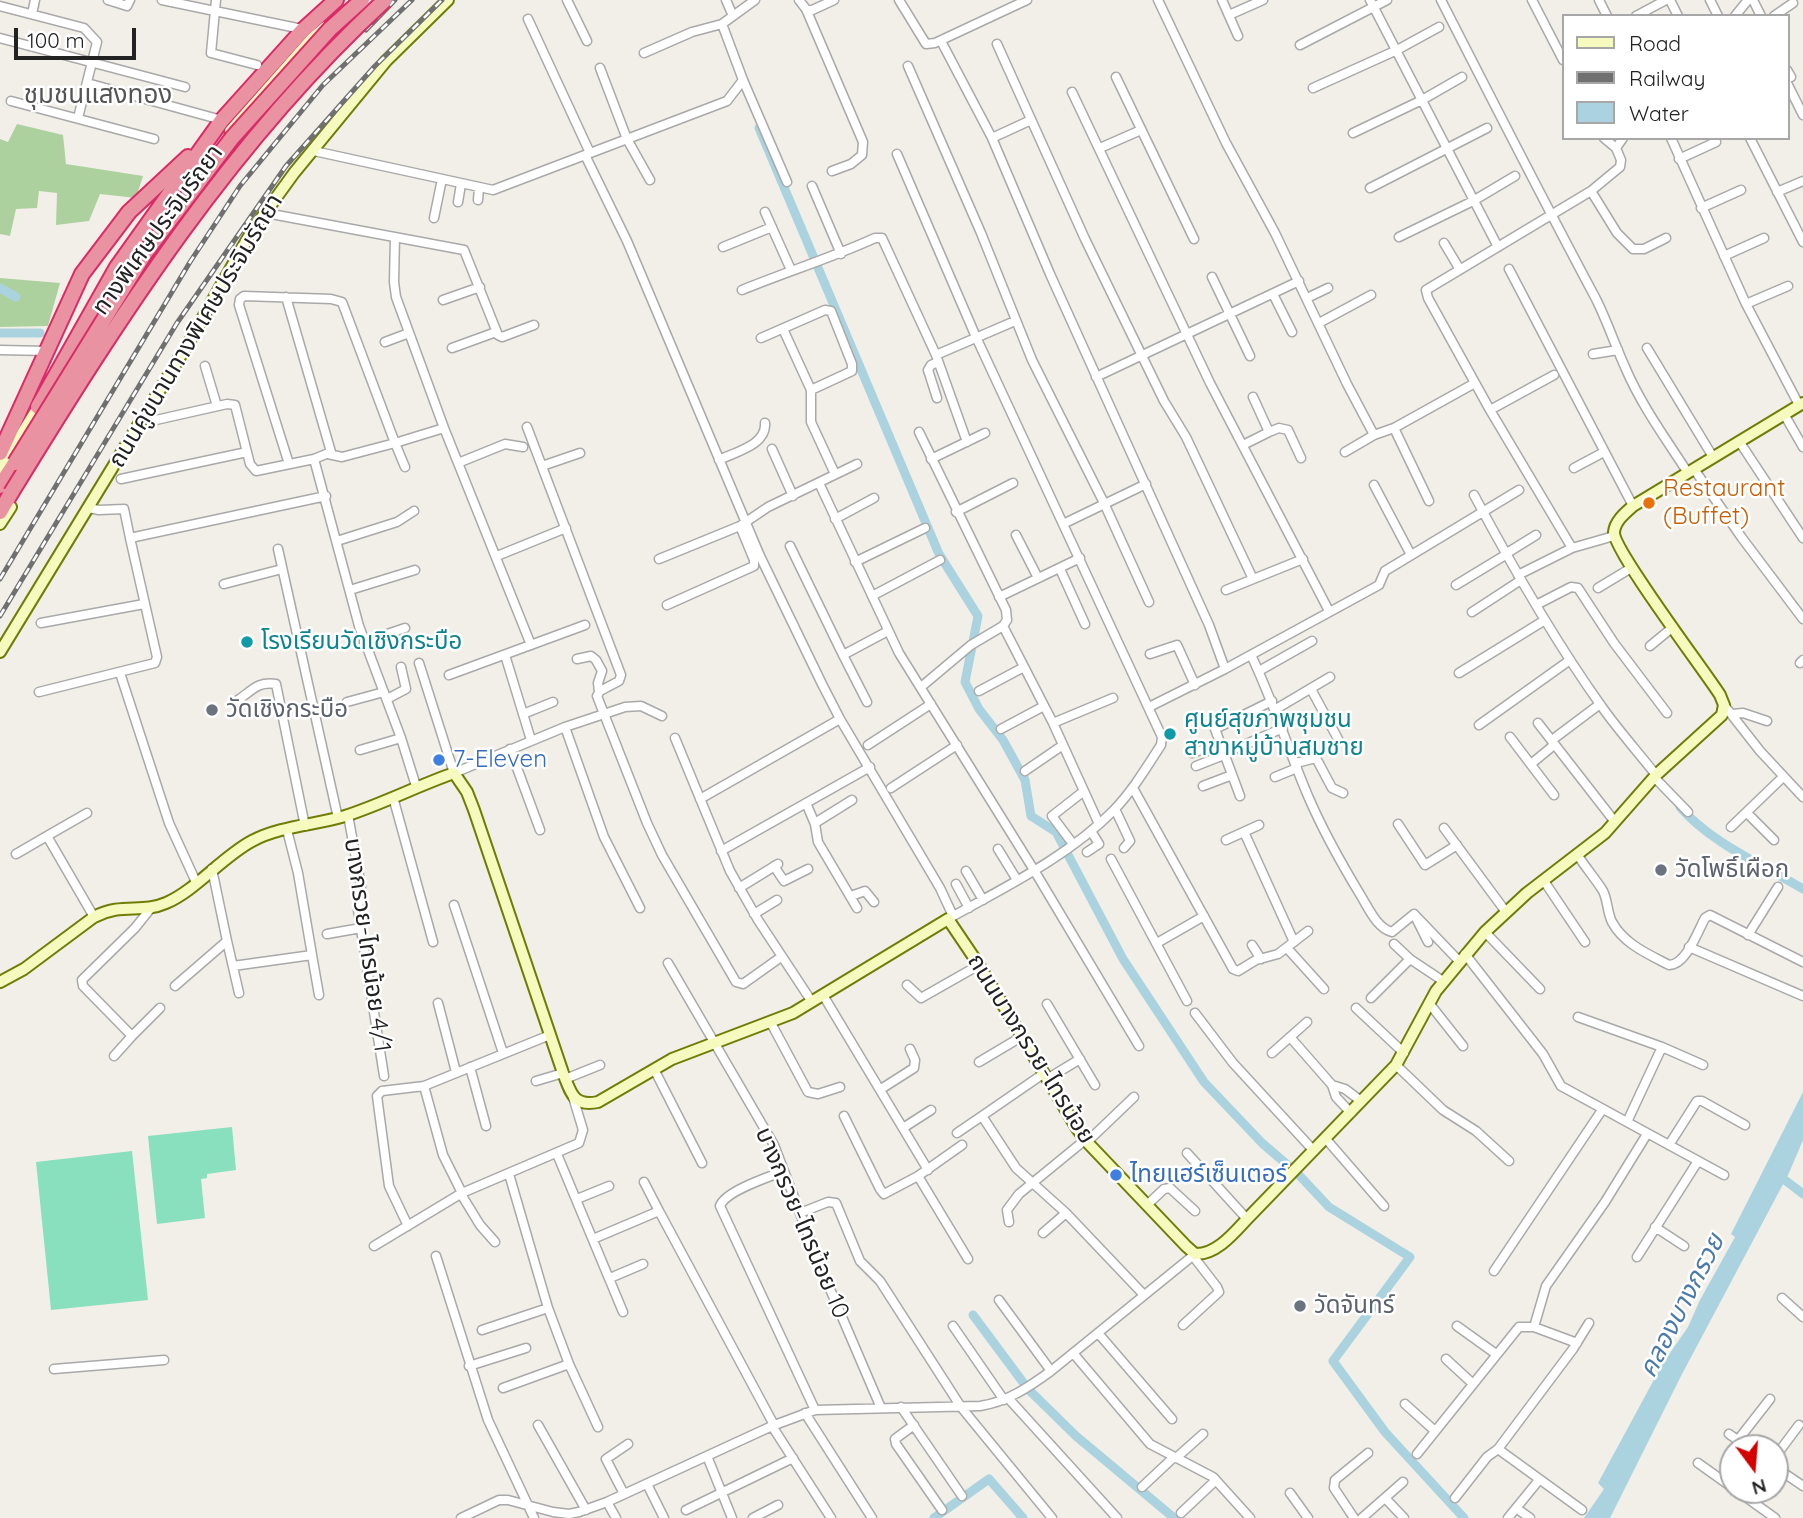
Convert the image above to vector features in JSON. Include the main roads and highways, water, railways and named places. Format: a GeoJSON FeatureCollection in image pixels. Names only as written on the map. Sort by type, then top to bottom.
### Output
{"type":"FeatureCollection","features":[{"type":"Feature","properties":{"kind":"highway"},"geometry":{"type":"LineString","coordinates":[[45,406],[117,267],[205,144],[228,112],[302,32],[336,0]]}},
{"type":"Feature","properties":{"kind":"highway","name":"ทางพิเศษประจิมรัถยา"},"geometry":{"type":"LineString","coordinates":[[0,486],[145,253],[232,138],[359,0]]}},
{"type":"Feature","properties":{"kind":"highway","name":"ทางพิเศษประจิมรัถยา"},"geometry":{"type":"LineString","coordinates":[[0,512],[90,364],[166,252],[245,148],[341,40],[385,0]]}},
{"type":"Feature","properties":{"kind":"highway"},"geometry":{"type":"LineString","coordinates":[[0,453],[82,274],[129,212],[205,144]]}},
{"type":"Feature","properties":{"kind":"main road"},"geometry":{"type":"LineString","coordinates":[[0,469],[45,406],[66,400],[93,372],[161,267],[165,227],[170,215],[234,126],[312,38],[359,0]]}},
{"type":"Feature","properties":{"kind":"main road","name":"ถนนคู่ขนานทางพิเศษประจิมรัถยา"},"geometry":{"type":"LineString","coordinates":[[0,652],[189,342],[252,231],[294,173],[386,61],[449,0]]}},
{"type":"Feature","properties":{"kind":"main road","name":"ถนนบางกรวย-ไทรน้อย"},"geometry":{"type":"LineString","coordinates":[[0,982],[24,969],[93,917],[113,908],[151,908],[175,899],[252,841],[343,816],[454,773],[467,792],[474,810],[573,1097],[584,1104],[598,1102],[673,1059],[771,1023],[812,1002],[954,916],[1021,1037],[1086,1141],[1194,1255],[1204,1254],[1218,1246],[1248,1219],[1396,1065],[1443,981],[1485,932],[1605,833],[1655,776],[1719,718],[1724,705],[1704,671],[1631,568],[1614,536],[1618,521],[1633,506],[1801,404]]}},
{"type":"Feature","properties":{"kind":"main road"},"geometry":{"type":"LineString","coordinates":[[0,524],[64,420],[62,410],[45,406]]}},
{"type":"Feature","properties":{"kind":"water"},"geometry":{"type":"Polygon","coordinates":[[[1803,1092],[1803,1140],[1789,1173],[1681,1376],[1610,1518],[1584,1518],[1604,1489],[1598,1483],[1663,1363],[1688,1327],[1735,1237],[1731,1234],[1803,1092]]]}},
{"type":"Feature","properties":{"kind":"waterway"},"geometry":{"type":"LineString","coordinates":[[759,128],[939,554],[978,616],[965,682],[979,709],[1003,740],[1025,780],[1031,816],[1056,832],[1123,959],[1204,1082],[1262,1143],[1298,1174],[1329,1207],[1410,1257],[1333,1361],[1385,1432],[1464,1518]]}},
{"type":"Feature","properties":{"kind":"waterway"},"geometry":{"type":"LineString","coordinates":[[0,288],[16,297]]}},
{"type":"Feature","properties":{"kind":"waterway"},"geometry":{"type":"LineString","coordinates":[[0,333],[40,333]]}},
{"type":"Feature","properties":{"kind":"waterway"},"geometry":{"type":"LineString","coordinates":[[1680,807],[1707,832],[1803,889]]}},
{"type":"Feature","properties":{"kind":"waterway"},"geometry":{"type":"LineString","coordinates":[[1777,1174],[1803,1194]]}},
{"type":"Feature","properties":{"kind":"waterway"},"geometry":{"type":"LineString","coordinates":[[973,1315],[1028,1389],[1076,1436],[1174,1518]]}},
{"type":"Feature","properties":{"kind":"waterway"},"geometry":{"type":"LineString","coordinates":[[934,1518],[989,1479],[1023,1518]]}},
{"type":"Feature","properties":{"kind":"railway"},"geometry":{"type":"LineString","coordinates":[[366,30],[395,0]]}},
{"type":"Feature","properties":{"kind":"railway"},"geometry":{"type":"LineString","coordinates":[[0,579],[190,262],[240,186],[323,85],[412,0]]}},
{"type":"Feature","properties":{"kind":"railway"},"geometry":{"type":"LineString","coordinates":[[0,616],[177,323],[286,166],[375,66],[442,0]]}},
{"type":"Feature","properties":{"kind":"place","name":"Restaurant (Buffet)"},"geometry":{"type":"Point","coordinates":[1649,503]}},
{"type":"Feature","properties":{"kind":"place","name":"โรงเรียนวัดเชิงกระบือ"},"geometry":{"type":"Point","coordinates":[247,642]}},
{"type":"Feature","properties":{"kind":"place","name":"วัดเชิงกระบือ"},"geometry":{"type":"Point","coordinates":[212,710]}},
{"type":"Feature","properties":{"kind":"place","name":"ศูนย์สุขภาพชุมชน สาขาหมู่บ้านสมชาย"},"geometry":{"type":"Point","coordinates":[1170,734]}},
{"type":"Feature","properties":{"kind":"place","name":"7-Eleven"},"geometry":{"type":"Point","coordinates":[439,760]}},
{"type":"Feature","properties":{"kind":"place","name":"วัดโพธิ์เผือก"},"geometry":{"type":"Point","coordinates":[1661,870]}},
{"type":"Feature","properties":{"kind":"place","name":"ไทยแฮร์เซ็นเตอร์"},"geometry":{"type":"Point","coordinates":[1116,1175]}},
{"type":"Feature","properties":{"kind":"place","name":"วัดจันทร์"},"geometry":{"type":"Point","coordinates":[1300,1306]}},
{"type":"Feature","properties":{"kind":"district","name":"ชุมชนแสงทอง"},"geometry":{"type":"Point","coordinates":[98,95]}},
{"type":"Feature","properties":{"kind":"water label","name":"คลองบางกรวย"},"geometry":{"type":"Point","coordinates":[1682,1306]}}]}
